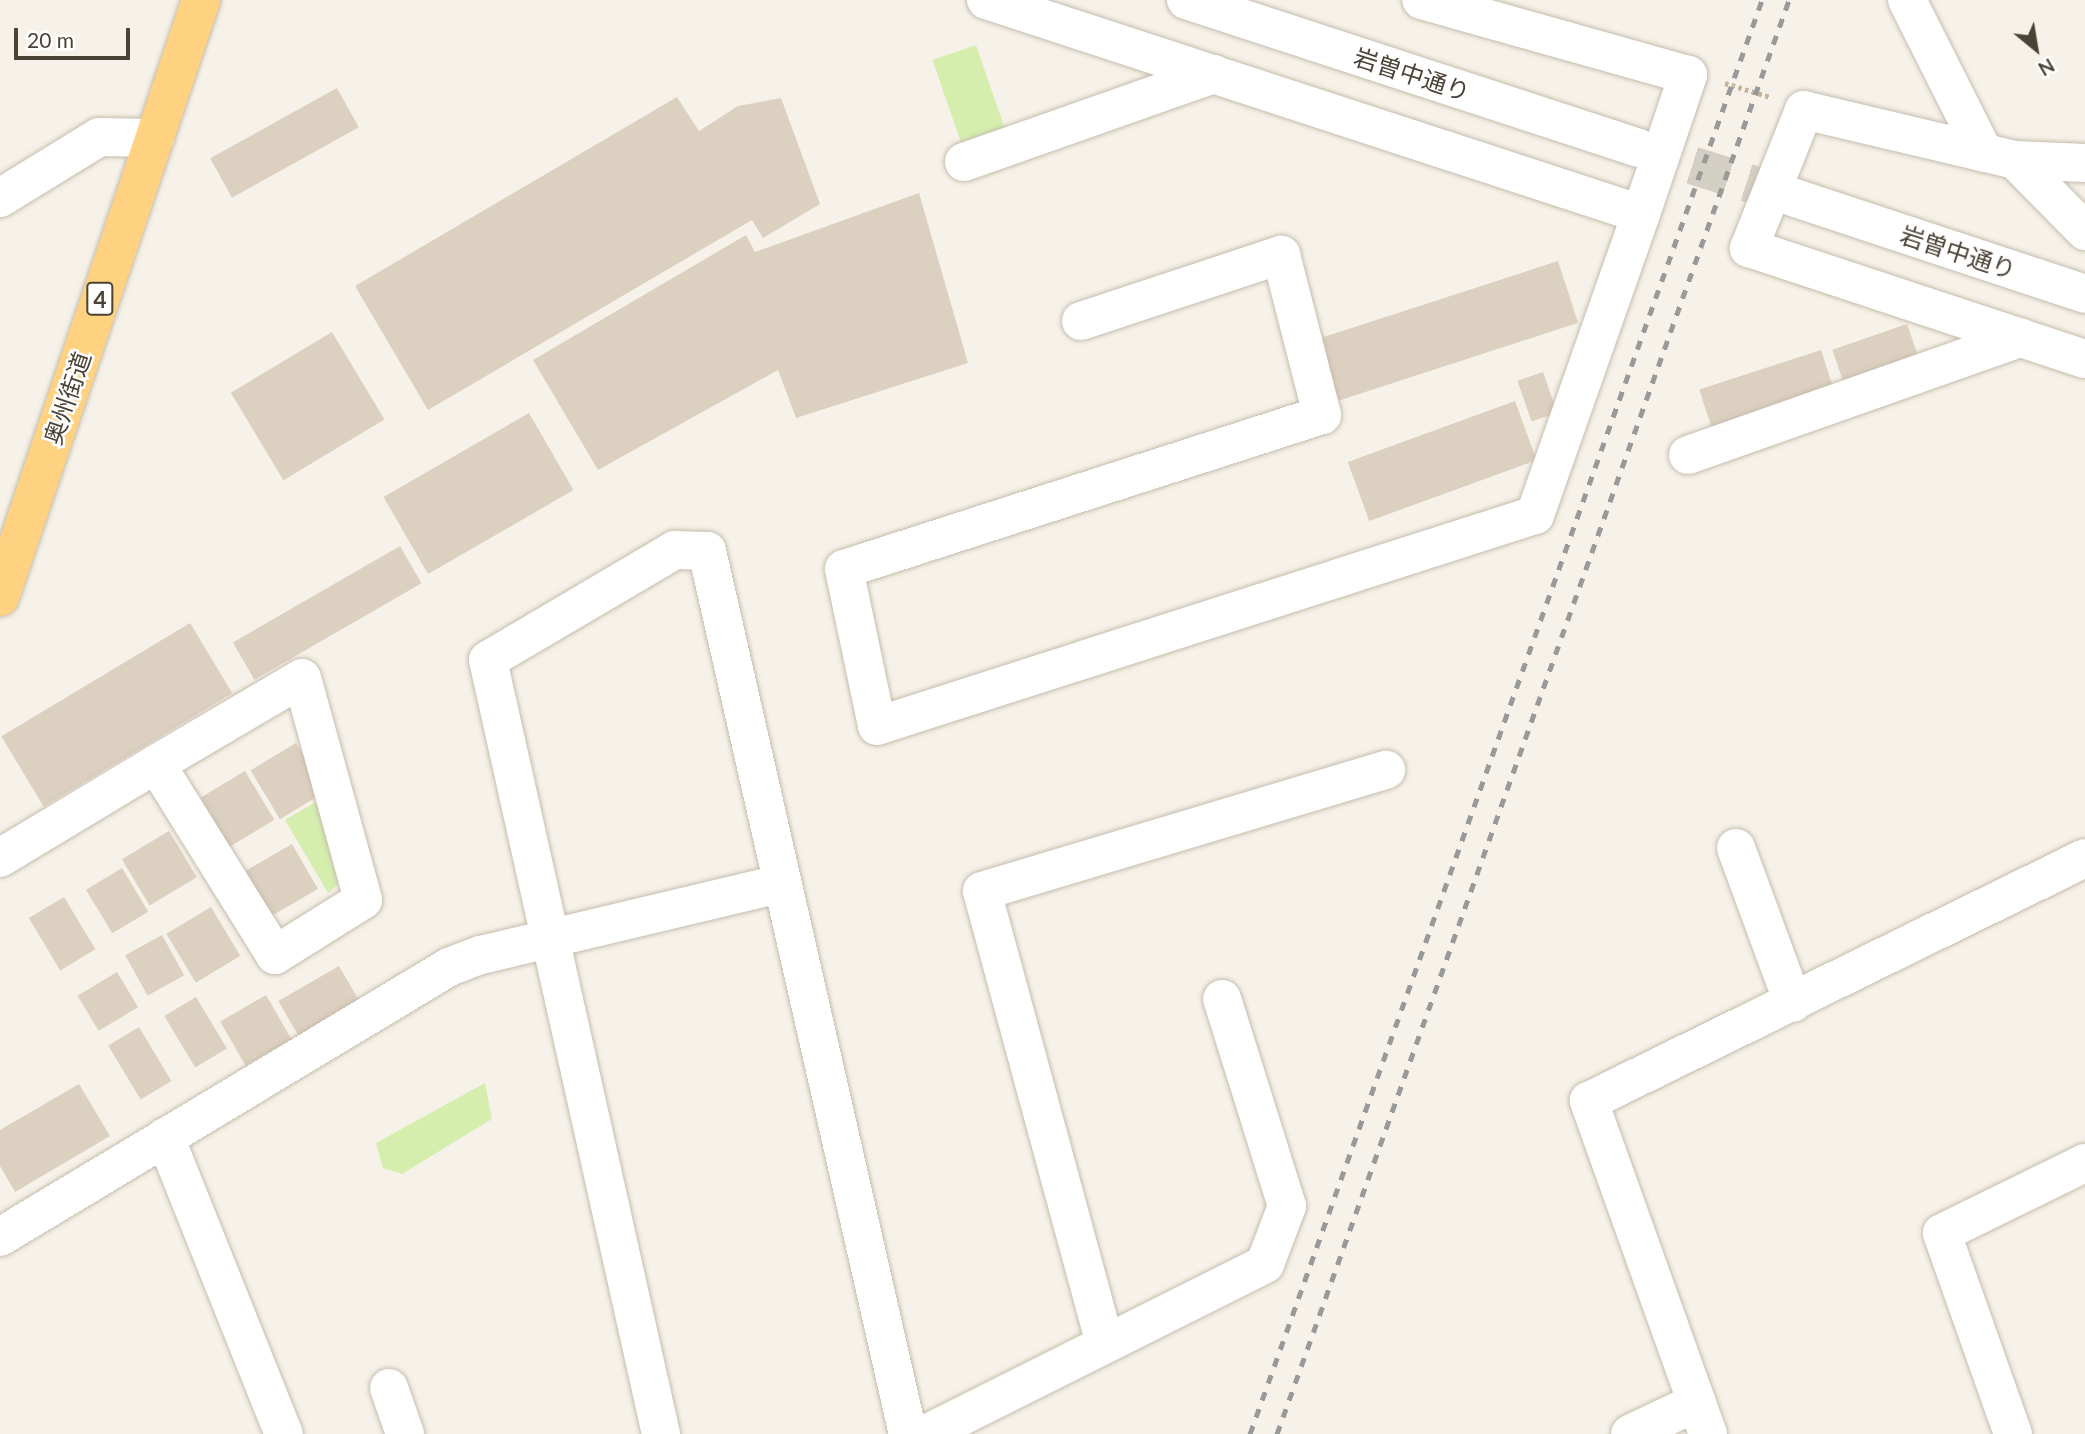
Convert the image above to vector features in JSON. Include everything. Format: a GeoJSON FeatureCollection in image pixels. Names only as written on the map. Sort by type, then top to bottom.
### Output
{"type":"FeatureCollection","features":[{"type":"Feature","properties":{"kind":"highway","name":"奥州街道"},"geometry":{"type":"LineString","coordinates":[[0,597],[201,0]]}},
{"type":"Feature","properties":{"kind":"street"},"geometry":{"type":"LineString","coordinates":[[986,0],[1641,214]]}},
{"type":"Feature","properties":{"kind":"street","name":"岩曽中通り"},"geometry":{"type":"LineString","coordinates":[[1185,0],[1638,148]]}},
{"type":"Feature","properties":{"kind":"street"},"geometry":{"type":"LineString","coordinates":[[1081,321],[1281,255],[1322,415],[844,569],[877,726],[1535,515],[1688,75],[1421,0]]}},
{"type":"Feature","properties":{"kind":"street"},"geometry":{"type":"LineString","coordinates":[[1908,0],[2000,156],[2085,231]]}},
{"type":"Feature","properties":{"kind":"street"},"geometry":{"type":"LineString","coordinates":[[964,162],[1214,74]]}},
{"type":"Feature","properties":{"kind":"street"},"geometry":{"type":"LineString","coordinates":[[2085,163],[2000,156],[1804,110],[1749,248],[2085,360]]}},
{"type":"Feature","properties":{"kind":"street"},"geometry":{"type":"LineString","coordinates":[[0,198],[99,137],[155,138]]}},
{"type":"Feature","properties":{"kind":"street","name":"岩曽中通り"},"geometry":{"type":"LineString","coordinates":[[1792,197],[2085,294]]}},
{"type":"Feature","properties":{"kind":"street"},"geometry":{"type":"LineString","coordinates":[[1688,456],[2021,338]]}},
{"type":"Feature","properties":{"kind":"street"},"geometry":{"type":"LineString","coordinates":[[662,1434],[548,939],[488,660],[676,550],[707,551],[908,1434]]}},
{"type":"Feature","properties":{"kind":"street"},"geometry":{"type":"LineString","coordinates":[[0,858],[156,764],[302,678],[363,900],[275,955],[156,764]]}},
{"type":"Feature","properties":{"kind":"street"},"geometry":{"type":"LineString","coordinates":[[1105,1344],[982,891],[1386,770]]}},
{"type":"Feature","properties":{"kind":"street"},"geometry":{"type":"LineString","coordinates":[[1736,848],[1793,1003]]}},
{"type":"Feature","properties":{"kind":"street"},"geometry":{"type":"LineString","coordinates":[[1630,1434],[1703,1418],[1589,1101],[2085,858]]}},
{"type":"Feature","properties":{"kind":"street"},"geometry":{"type":"LineString","coordinates":[[0,1237],[449,967],[548,939],[783,883]]}},
{"type":"Feature","properties":{"kind":"street"},"geometry":{"type":"LineString","coordinates":[[926,1434],[1265,1264],[1287,1206],[1222,999]]}},
{"type":"Feature","properties":{"kind":"street"},"geometry":{"type":"LineString","coordinates":[[164,1137],[284,1434]]}},
{"type":"Feature","properties":{"kind":"street"},"geometry":{"type":"LineString","coordinates":[[2013,1434],[1942,1233],[2085,1163]]}},
{"type":"Feature","properties":{"kind":"street"},"geometry":{"type":"LineString","coordinates":[[389,1388],[405,1434]]}},
{"type":"Feature","properties":{"kind":"path"},"geometry":{"type":"LineString","coordinates":[[1688,75],[1804,110]]}},
{"type":"Feature","properties":{"kind":"green space"},"geometry":{"type":"Polygon","coordinates":[[[976,45],[1005,130],[962,145],[933,60],[976,45]]]}},
{"type":"Feature","properties":{"kind":"green space"},"geometry":{"type":"Polygon","coordinates":[[[319,800],[338,884],[328,893],[285,820],[319,800]]]}},
{"type":"Feature","properties":{"kind":"green space"},"geometry":{"type":"Polygon","coordinates":[[[485,1083],[492,1119],[402,1174],[383,1168],[376,1143],[485,1083]]]}},
{"type":"Feature","properties":{"kind":"building"},"geometry":{"type":"Polygon","coordinates":[[[337,88],[359,127],[232,198],[210,158],[337,88]]]}},
{"type":"Feature","properties":{"kind":"building"},"geometry":{"type":"Polygon","coordinates":[[[677,97],[699,131],[738,106],[781,98],[820,204],[763,238],[752,220],[428,410],[355,286],[677,97]]]}},
{"type":"Feature","properties":{"kind":"building"},"geometry":{"type":"Polygon","coordinates":[[[919,193],[968,363],[796,418],[778,370],[598,470],[533,360],[746,235],[755,252],[919,193]]]}},
{"type":"Feature","properties":{"kind":"building"},"geometry":{"type":"Polygon","coordinates":[[[1558,261],[1578,323],[1338,401],[1318,339],[1558,261]]]}},
{"type":"Feature","properties":{"kind":"building"},"geometry":{"type":"Polygon","coordinates":[[[1907,324],[1920,362],[1845,388],[1832,350],[1907,324]]]}},
{"type":"Feature","properties":{"kind":"building"},"geometry":{"type":"Polygon","coordinates":[[[332,332],[385,419],[283,480],[231,393],[332,332]]]}},
{"type":"Feature","properties":{"kind":"building"},"geometry":{"type":"Polygon","coordinates":[[[1821,350],[1834,389],[1712,429],[1699,390],[1821,350]]]}},
{"type":"Feature","properties":{"kind":"building"},"geometry":{"type":"Polygon","coordinates":[[[1543,372],[1557,413],[1531,421],[1517,381],[1543,372]]]}},
{"type":"Feature","properties":{"kind":"building"},"geometry":{"type":"Polygon","coordinates":[[[1515,401],[1537,460],[1369,521],[1348,462],[1515,401]]]}},
{"type":"Feature","properties":{"kind":"building"},"geometry":{"type":"Polygon","coordinates":[[[529,413],[574,490],[428,574],[384,497],[529,413]]]}},
{"type":"Feature","properties":{"kind":"building"},"geometry":{"type":"Polygon","coordinates":[[[400,546],[422,583],[254,680],[233,642],[400,546]]]}},
{"type":"Feature","properties":{"kind":"building"},"geometry":{"type":"Polygon","coordinates":[[[190,623],[232,693],[44,807],[1,736],[190,623]]]}},
{"type":"Feature","properties":{"kind":"building"},"geometry":{"type":"Polygon","coordinates":[[[296,743],[325,792],[280,819],[251,770],[296,743]]]}},
{"type":"Feature","properties":{"kind":"building"},"geometry":{"type":"Polygon","coordinates":[[[245,771],[274,820],[230,847],[200,798],[245,771]]]}},
{"type":"Feature","properties":{"kind":"building"},"geometry":{"type":"Polygon","coordinates":[[[169,831],[197,877],[150,906],[122,859],[169,831]]]}},
{"type":"Feature","properties":{"kind":"building"},"geometry":{"type":"Polygon","coordinates":[[[292,844],[318,889],[270,917],[244,872],[292,844]]]}},
{"type":"Feature","properties":{"kind":"building"},"geometry":{"type":"Polygon","coordinates":[[[122,868],[148,912],[112,933],[86,890],[122,868]]]}},
{"type":"Feature","properties":{"kind":"building"},"geometry":{"type":"Polygon","coordinates":[[[64,897],[95,949],[60,970],[29,918],[64,897]]]}},
{"type":"Feature","properties":{"kind":"building"},"geometry":{"type":"Polygon","coordinates":[[[211,907],[240,956],[196,983],[166,934],[211,907]]]}},
{"type":"Feature","properties":{"kind":"building"},"geometry":{"type":"Polygon","coordinates":[[[162,935],[184,975],[148,996],[125,955],[162,935]]]}},
{"type":"Feature","properties":{"kind":"building"},"geometry":{"type":"Polygon","coordinates":[[[339,966],[360,1002],[299,1037],[278,1001],[339,966]]]}},
{"type":"Feature","properties":{"kind":"building"},"geometry":{"type":"Polygon","coordinates":[[[117,972],[138,1007],[99,1031],[78,996],[117,972]]]}},
{"type":"Feature","properties":{"kind":"building"},"geometry":{"type":"Polygon","coordinates":[[[266,995],[292,1039],[246,1066],[220,1022],[266,995]]]}},
{"type":"Feature","properties":{"kind":"building"},"geometry":{"type":"Polygon","coordinates":[[[196,997],[227,1048],[195,1067],[164,1016],[196,997]]]}},
{"type":"Feature","properties":{"kind":"building"},"geometry":{"type":"Polygon","coordinates":[[[139,1027],[171,1081],[141,1100],[108,1046],[139,1027]]]}},
{"type":"Feature","properties":{"kind":"building"},"geometry":{"type":"Polygon","coordinates":[[[79,1084],[110,1136],[15,1192],[0,1166],[0,1130],[79,1084]]]}},
{"type":"Feature","properties":{"kind":"tunnel"},"geometry":{"type":"LineString","coordinates":[[1638,148],[1792,197]]}},
{"type":"Feature","properties":{"kind":"railway"},"geometry":{"type":"LineString","coordinates":[[1250,1434],[1762,0]]}},
{"type":"Feature","properties":{"kind":"railway"},"geometry":{"type":"LineString","coordinates":[[1277,1434],[1789,0]]}}]}
